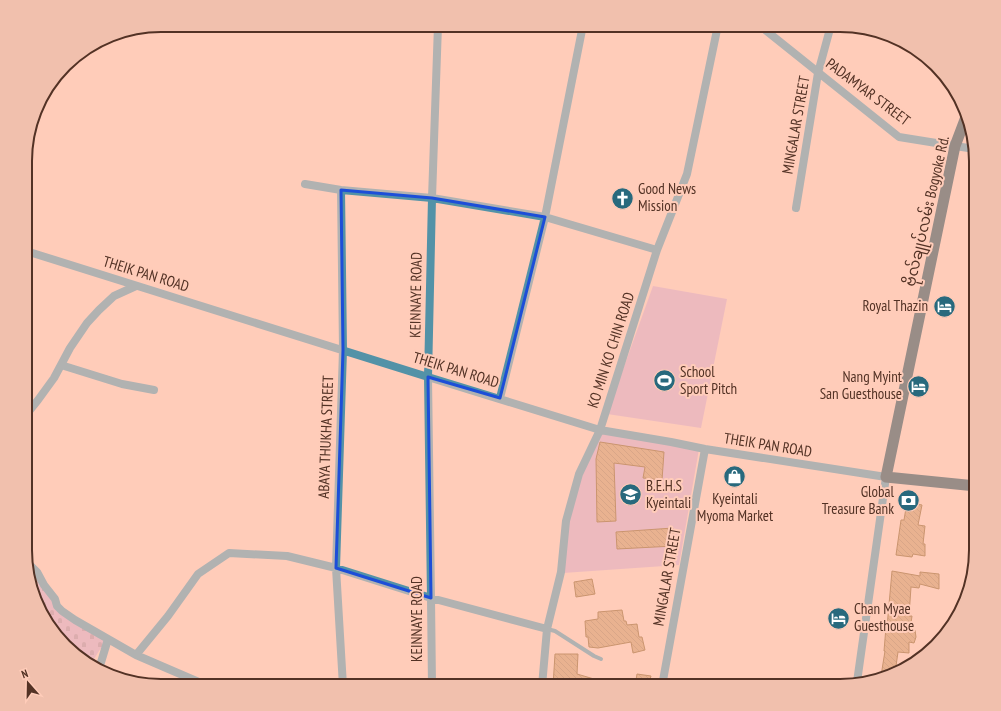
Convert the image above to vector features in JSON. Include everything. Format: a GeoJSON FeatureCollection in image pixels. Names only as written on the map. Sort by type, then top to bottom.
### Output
{"type":"FeatureCollection","features":[{"type":"Feature","properties":{"kind":"highway","name":"ဗိုလ်ချုပ်လမ်း Bogyoke Rd."},"geometry":{"type":"LineString","coordinates":[[886,477],[955,146],[963,123]]}},
{"type":"Feature","properties":{"kind":"highway"},"geometry":{"type":"LineString","coordinates":[[886,477],[969,485]]}},
{"type":"Feature","properties":{"kind":"street","name":"KEINNAYE ROAD"},"geometry":{"type":"LineString","coordinates":[[432,679],[428,377],[438,32]]}},
{"type":"Feature","properties":{"kind":"street"},"geometry":{"type":"LineString","coordinates":[[500,398],[545,216],[582,32]]}},
{"type":"Feature","properties":{"kind":"street","name":"KO MIN KO CHIN ROAD"},"geometry":{"type":"LineString","coordinates":[[543,679],[547,629],[561,572],[566,521],[579,474],[600,430],[657,250],[687,174],[717,32]]}},
{"type":"Feature","properties":{"kind":"street","name":"PADAMYAR STREET"},"geometry":{"type":"LineString","coordinates":[[768,32],[899,137],[968,148]]}},
{"type":"Feature","properties":{"kind":"street","name":"MINGALAR STREET"},"geometry":{"type":"LineString","coordinates":[[796,208],[818,73],[829,32]]}},
{"type":"Feature","properties":{"kind":"street"},"geometry":{"type":"LineString","coordinates":[[304,184],[341,190],[432,198],[545,216],[657,250]]}},
{"type":"Feature","properties":{"kind":"street","name":"ABAYA THUKHA STREET"},"geometry":{"type":"LineString","coordinates":[[341,190],[343,350],[336,568],[342,679]]}},
{"type":"Feature","properties":{"kind":"street","name":"THEIK PAN ROAD"},"geometry":{"type":"LineString","coordinates":[[32,253],[600,430],[705,449],[886,477]]}},
{"type":"Feature","properties":{"kind":"street"},"geometry":{"type":"LineString","coordinates":[[32,408],[54,378],[70,348],[87,323],[114,296],[136,286]]}},
{"type":"Feature","properties":{"kind":"street"},"geometry":{"type":"LineString","coordinates":[[61,365],[122,384],[154,390]]}},
{"type":"Feature","properties":{"kind":"street","name":"MINGALAR STREET"},"geometry":{"type":"LineString","coordinates":[[663,679],[705,449]]}},
{"type":"Feature","properties":{"kind":"street"},"geometry":{"type":"LineString","coordinates":[[858,678],[886,477]]}},
{"type":"Feature","properties":{"kind":"street"},"geometry":{"type":"LineString","coordinates":[[136,655],[168,616],[198,574],[229,553],[287,556],[336,568],[431,598],[547,629]]}},
{"type":"Feature","properties":{"kind":"street"},"geometry":{"type":"LineString","coordinates":[[33,568],[62,611],[136,655],[186,679]]}},
{"type":"Feature","properties":{"kind":"street"},"geometry":{"type":"LineString","coordinates":[[100,664],[108,639]]}},
{"type":"Feature","properties":{"kind":"lane"},"geometry":{"type":"LineString","coordinates":[[547,629],[555,631],[601,659]]}},
{"type":"Feature","properties":{"kind":"highlighted area"},"geometry":{"type":"Polygon","coordinates":[[[341,190],[432,198],[545,217],[500,398],[428,377],[431,598],[336,568],[343,350],[341,190]]]}},
{"type":"Feature","properties":{"kind":"green space","name":"School Sport Pitch"},"geometry":{"type":"Polygon","coordinates":[[[653,286],[727,299],[701,428],[607,414],[653,286]]]}},
{"type":"Feature","properties":{"kind":"green space"},"geometry":{"type":"Polygon","coordinates":[[[595,432],[699,449],[679,565],[563,573],[566,521],[595,432]]]}},
{"type":"Feature","properties":{"kind":"green space"},"geometry":{"type":"Polygon","coordinates":[[[34,572],[57,606],[108,639],[94,660],[70,641],[59,628],[45,607],[34,572]]]}},
{"type":"Feature","properties":{"kind":"building"},"geometry":{"type":"Polygon","coordinates":[[[600,442],[664,452],[662,480],[643,478],[645,467],[614,463],[616,521],[597,522],[596,459],[600,442]]]}},
{"type":"Feature","properties":{"kind":"building"},"geometry":{"type":"Polygon","coordinates":[[[907,502],[922,505],[918,525],[925,526],[923,544],[925,544],[925,556],[913,554],[912,557],[896,555],[901,520],[904,520],[907,502]]]}},
{"type":"Feature","properties":{"kind":"building"},"geometry":{"type":"Polygon","coordinates":[[[673,528],[674,546],[617,549],[616,532],[673,528]]]}},
{"type":"Feature","properties":{"kind":"building"},"geometry":{"type":"Polygon","coordinates":[[[892,571],[920,576],[920,572],[939,574],[939,589],[920,584],[919,588],[911,587],[909,616],[912,616],[910,630],[915,630],[916,637],[914,643],[909,642],[909,653],[898,652],[896,666],[882,672],[892,571]]]}},
{"type":"Feature","properties":{"kind":"building"},"geometry":{"type":"Polygon","coordinates":[[[592,579],[595,594],[576,597],[574,582],[592,579]]]}},
{"type":"Feature","properties":{"kind":"building"},"geometry":{"type":"Polygon","coordinates":[[[622,610],[624,621],[626,621],[627,625],[637,624],[639,637],[642,637],[645,650],[633,653],[631,642],[598,648],[589,647],[588,637],[586,637],[585,621],[598,619],[598,612],[622,610]]]}},
{"type":"Feature","properties":{"kind":"building"},"geometry":{"type":"Polygon","coordinates":[[[555,654],[578,654],[577,674],[594,679],[553,679],[555,654]]]}},
{"type":"Feature","properties":{"kind":"building"},"geometry":{"type":"Polygon","coordinates":[[[637,674],[651,676],[650,679],[636,679],[637,674]]]}},
{"type":"Feature","properties":{"kind":"place","name":"Good News Mission"},"geometry":{"type":"Point","coordinates":[622,198]}},
{"type":"Feature","properties":{"kind":"place","name":"Royal Thazin"},"geometry":{"type":"Point","coordinates":[944,306]}},
{"type":"Feature","properties":{"kind":"place","name":"School Sport Pitch"},"geometry":{"type":"Point","coordinates":[665,381]}},
{"type":"Feature","properties":{"kind":"place","name":"Nang Myint San Guesthouse"},"geometry":{"type":"Point","coordinates":[918,386]}},
{"type":"Feature","properties":{"kind":"place","name":"Kyeintali Myoma Market"},"geometry":{"type":"Point","coordinates":[735,476]}},
{"type":"Feature","properties":{"kind":"place","name":"B.E.H.S Kyeintali"},"geometry":{"type":"Point","coordinates":[630,495]}},
{"type":"Feature","properties":{"kind":"place","name":"Global Treasure Bank"},"geometry":{"type":"Point","coordinates":[909,501]}},
{"type":"Feature","properties":{"kind":"place","name":"Chan Myae Guesthouse"},"geometry":{"type":"Point","coordinates":[839,618]}}]}
